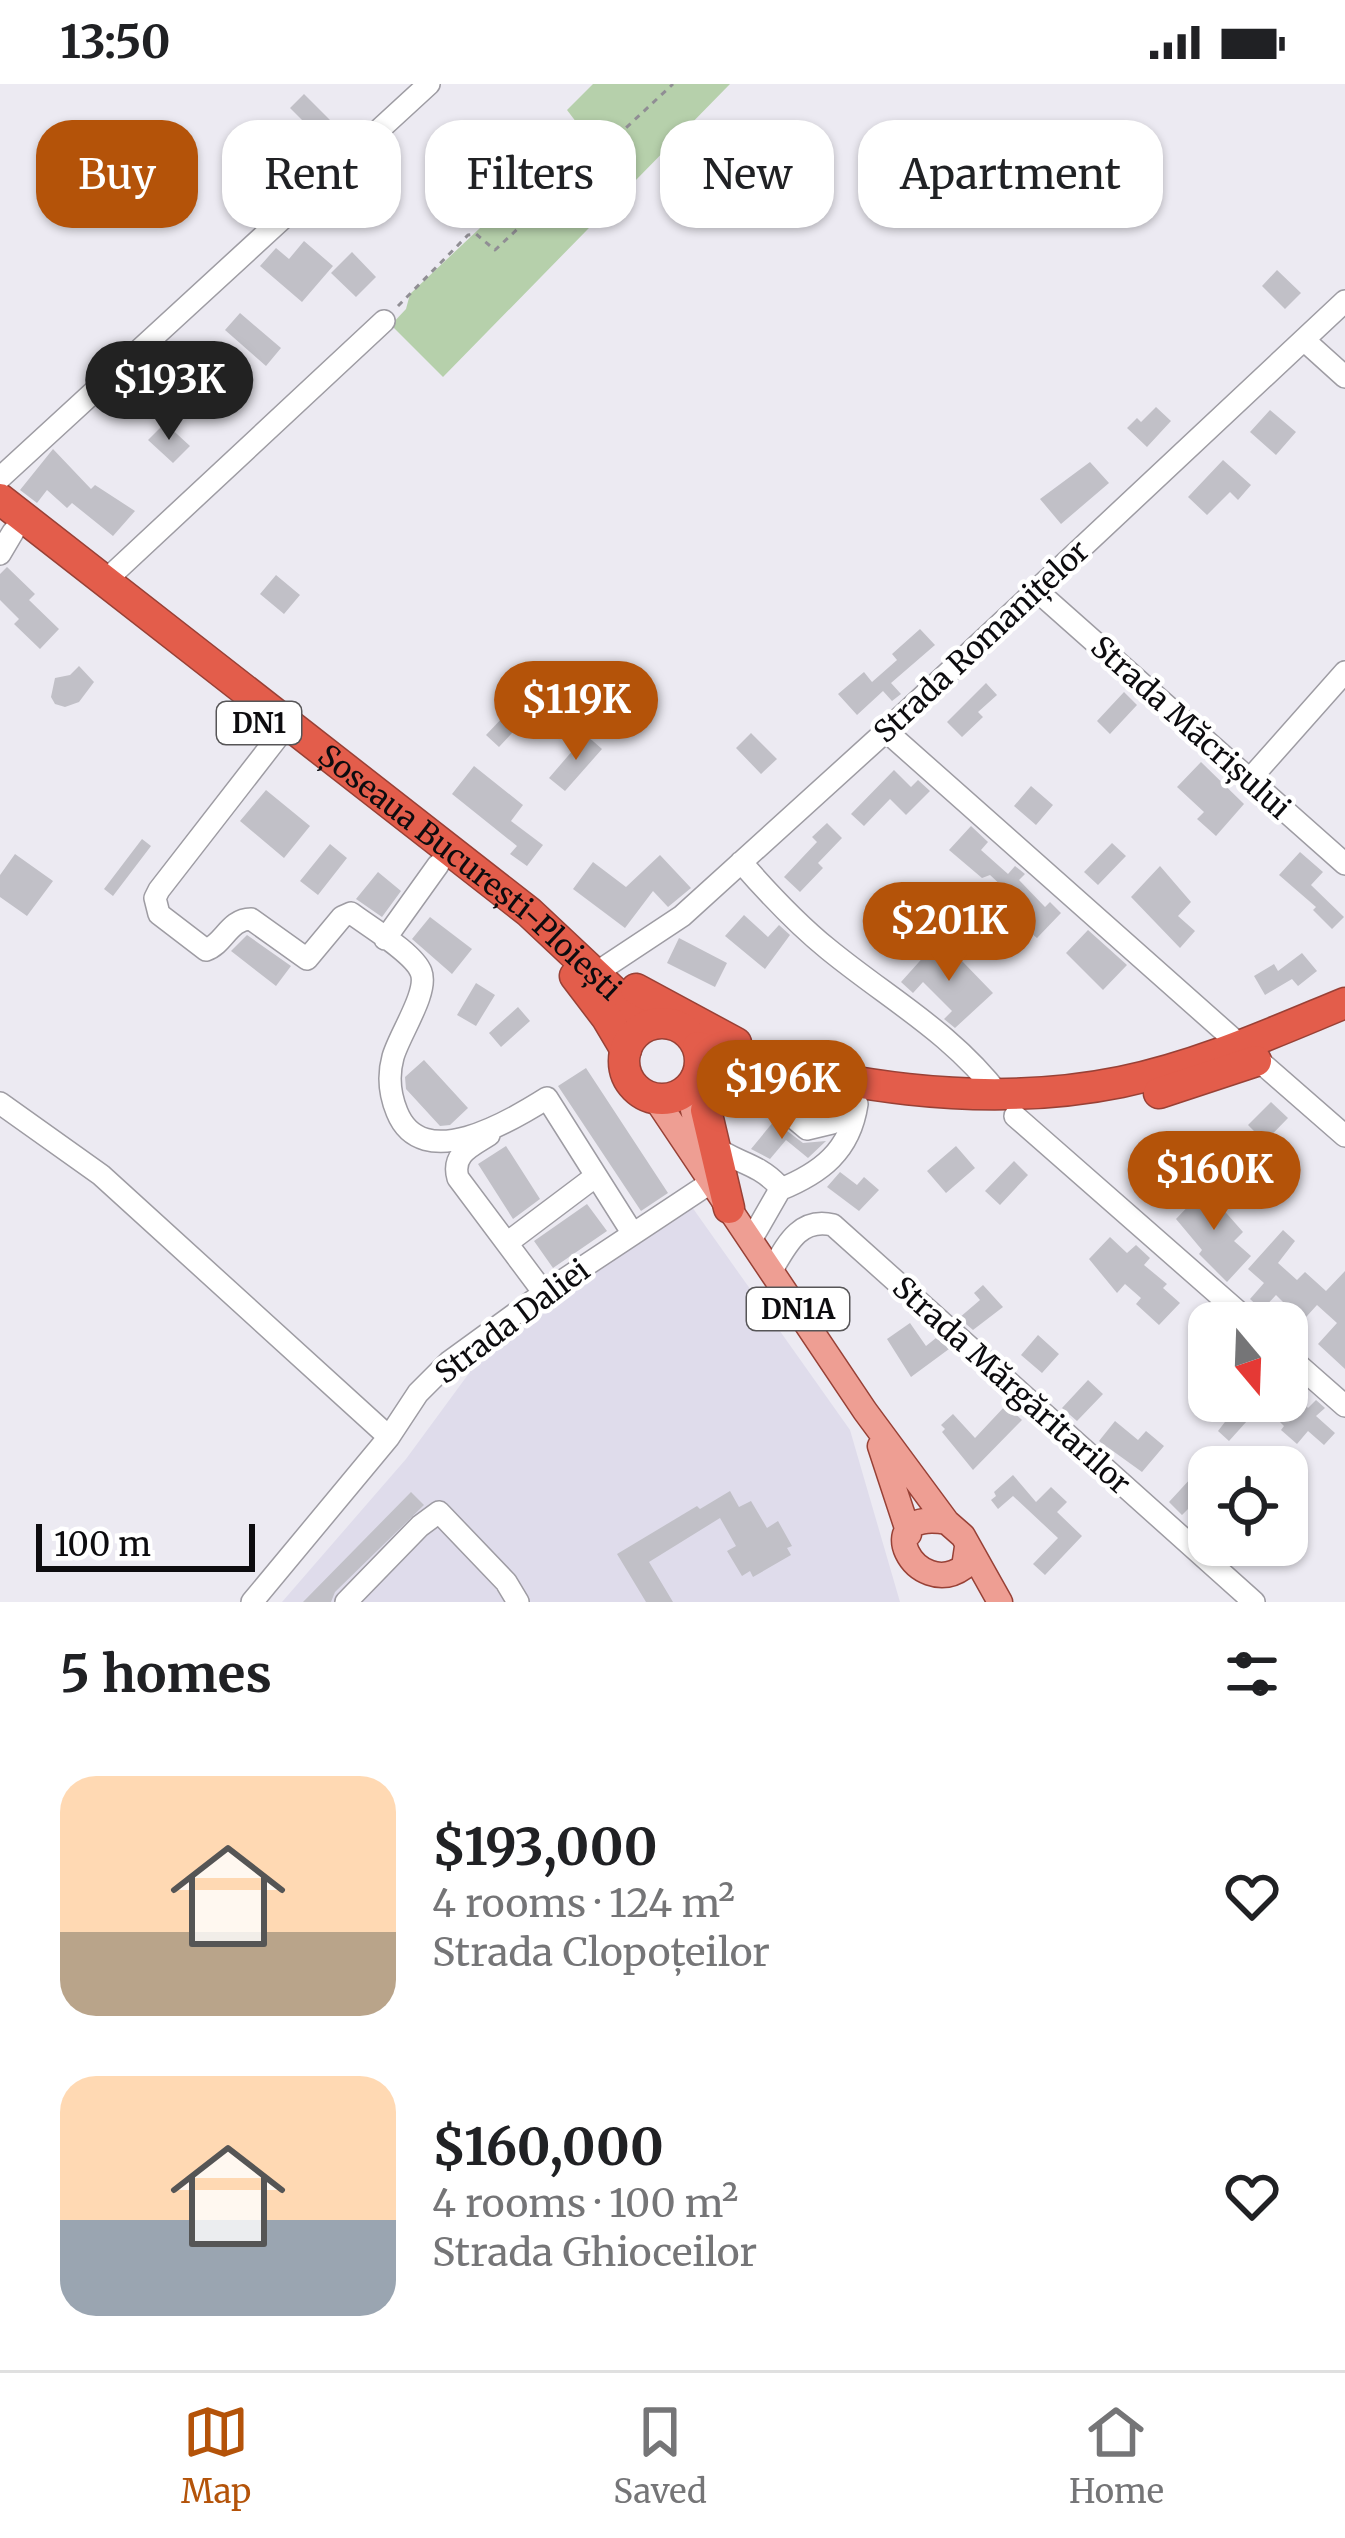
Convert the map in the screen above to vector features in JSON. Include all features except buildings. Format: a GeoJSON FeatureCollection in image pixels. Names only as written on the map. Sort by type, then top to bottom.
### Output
{"type":"FeatureCollection","features":[{"type":"Feature","properties":{"kind":"highway","name":"Șoseaua București-Ploiești"},"geometry":{"type":"LineString","coordinates":[[0,500],[529,912],[655,1023]]}},
{"type":"Feature","properties":{"kind":"highway","name":"Șoseaua București-Ploiești"},"geometry":{"type":"LineString","coordinates":[[4,536],[278,737],[518,925],[577,977],[626,1050]]}},
{"type":"Feature","properties":{"kind":"highway","name":"DN1"},"geometry":{"type":"LineString","coordinates":[[529,912],[670,1010],[717,1034],[818,1073],[1007,1106],[1072,1110],[1160,1093],[1345,1003]]}},
{"type":"Feature","properties":{"kind":"highway","name":"DN1"},"geometry":{"type":"LineString","coordinates":[[655,1023],[681,1027],[695,1071]]}},
{"type":"Feature","properties":{"kind":"highway"},"geometry":{"type":"LineString","coordinates":[[626,1050],[637,1033],[655,1023]]}},
{"type":"Feature","properties":{"kind":"highway","name":"DN1"},"geometry":{"type":"LineString","coordinates":[[1250,1053],[1345,1025]]}},
{"type":"Feature","properties":{"kind":"highway","name":"DN1"},"geometry":{"type":"LineString","coordinates":[[626,1050],[624,1063],[634,1086],[656,1099],[679,1096],[695,1071]]}},
{"type":"Feature","properties":{"kind":"highway","name":"DN1"},"geometry":{"type":"LineString","coordinates":[[695,1071],[757,1078],[856,1104],[952,1115],[1007,1106]]}},
{"type":"Feature","properties":{"kind":"highway","name":"DN1"},"geometry":{"type":"LineString","coordinates":[[695,1071],[818,1073]]}},
{"type":"Feature","properties":{"kind":"highway","name":"DN1A"},"geometry":{"type":"LineString","coordinates":[[719,1195],[706,1110],[724,1087],[757,1078]]}},
{"type":"Feature","properties":{"kind":"main road","name":"DN1A"},"geometry":{"type":"LineString","coordinates":[[695,1071],[698,1137],[719,1195]]}},
{"type":"Feature","properties":{"kind":"main road","name":"DN1A"},"geometry":{"type":"LineString","coordinates":[[656,1099],[866,1411],[967,1546]]}},
{"type":"Feature","properties":{"kind":"main road","name":"DN1A"},"geometry":{"type":"LineString","coordinates":[[866,1411],[909,1534],[904,1563],[909,1572],[942,1589]]}},
{"type":"Feature","properties":{"kind":"main road"},"geometry":{"type":"LineString","coordinates":[[909,1534],[926,1522],[946,1522]]}},
{"type":"Feature","properties":{"kind":"main road"},"geometry":{"type":"LineString","coordinates":[[942,1589],[964,1567],[967,1546]]}},
{"type":"Feature","properties":{"kind":"main road"},"geometry":{"type":"LineString","coordinates":[[967,1546],[1000,1602]]}},
{"type":"Feature","properties":{"kind":"main road"},"geometry":{"type":"LineString","coordinates":[[942,1589],[983,1587],[1000,1602]]}},
{"type":"Feature","properties":{"kind":"street"},"geometry":{"type":"LineString","coordinates":[[0,478],[429,84]]}},
{"type":"Feature","properties":{"kind":"street","name":"Strada Romanițelor"},"geometry":{"type":"LineString","coordinates":[[605,967],[663,931],[741,862],[1345,301]]}},
{"type":"Feature","properties":{"kind":"street"},"geometry":{"type":"LineString","coordinates":[[105,580],[384,321]]}},
{"type":"Feature","properties":{"kind":"street"},"geometry":{"type":"LineString","coordinates":[[1304,340],[1345,377]]}},
{"type":"Feature","properties":{"kind":"street","name":"Strada Măcrișului"},"geometry":{"type":"LineString","coordinates":[[1036,590],[1345,864]]}},
{"type":"Feature","properties":{"kind":"street"},"geometry":{"type":"LineString","coordinates":[[1250,779],[1345,672]]}},
{"type":"Feature","properties":{"kind":"street"},"geometry":{"type":"LineString","coordinates":[[886,731],[1345,1136]]}},
{"type":"Feature","properties":{"kind":"street"},"geometry":{"type":"LineString","coordinates":[[278,737],[159,890],[155,898],[159,914],[206,950],[243,919],[251,919],[307,958],[351,913],[422,973],[423,991],[405,1022],[391,1062],[390,1086],[406,1131],[424,1142],[505,1125]]}},
{"type":"Feature","properties":{"kind":"street"},"geometry":{"type":"LineString","coordinates":[[741,862],[828,949],[957,1045],[1007,1106],[1227,1302]]}},
{"type":"Feature","properties":{"kind":"street"},"geometry":{"type":"LineString","coordinates":[[385,939],[439,865]]}},
{"type":"Feature","properties":{"kind":"street"},"geometry":{"type":"LineString","coordinates":[[544,1292],[456,1169],[462,1154],[505,1125],[547,1098],[633,1234]]}},
{"type":"Feature","properties":{"kind":"street"},"geometry":{"type":"LineString","coordinates":[[0,1103],[101,1175],[389,1437]]}},
{"type":"Feature","properties":{"kind":"street"},"geometry":{"type":"LineString","coordinates":[[751,1240],[779,1190],[825,1166],[853,1127],[856,1104]]}},
{"type":"Feature","properties":{"kind":"street"},"geometry":{"type":"LineString","coordinates":[[712,1145],[731,1158],[749,1161],[779,1190]]}},
{"type":"Feature","properties":{"kind":"street"},"geometry":{"type":"LineString","coordinates":[[507,1243],[596,1176]]}},
{"type":"Feature","properties":{"kind":"street","name":"Strada Daliei"},"geometry":{"type":"LineString","coordinates":[[252,1602],[389,1437],[418,1394],[449,1362],[633,1234],[719,1195]]}},
{"type":"Feature","properties":{"kind":"street","name":"Strada Mărgăritarilor"},"geometry":{"type":"LineString","coordinates":[[772,1270],[800,1229],[816,1221],[833,1226],[1254,1602]]}},
{"type":"Feature","properties":{"kind":"street"},"geometry":{"type":"LineString","coordinates":[[1308,1373],[1345,1406]]}},
{"type":"Feature","properties":{"kind":"street"},"geometry":{"type":"LineString","coordinates":[[346,1602],[439,1512],[506,1582],[518,1602]]}},
{"type":"Feature","properties":{"kind":"path"},"geometry":{"type":"LineString","coordinates":[[384,321],[469,235],[476,234],[495,250],[673,84]]}},
{"type":"Feature","properties":{"kind":"shaded area"},"geometry":{"type":"Polygon","coordinates":[[[692,1207],[850,1430],[900,1602],[282,1602],[406,1459],[478,1361],[543,1302],[692,1207]]]}},
{"type":"Feature","properties":{"kind":"green space"},"geometry":{"type":"Polygon","coordinates":[[[593,84],[730,84],[695,120],[660,120],[660,155],[636,180],[636,120],[575,120],[567,110],[593,84]]]}},
{"type":"Feature","properties":{"kind":"green space"},"geometry":{"type":"Polygon","coordinates":[[[480,228],[589,228],[443,377],[391,325],[406,309],[410,294],[480,228]]]}}]}
